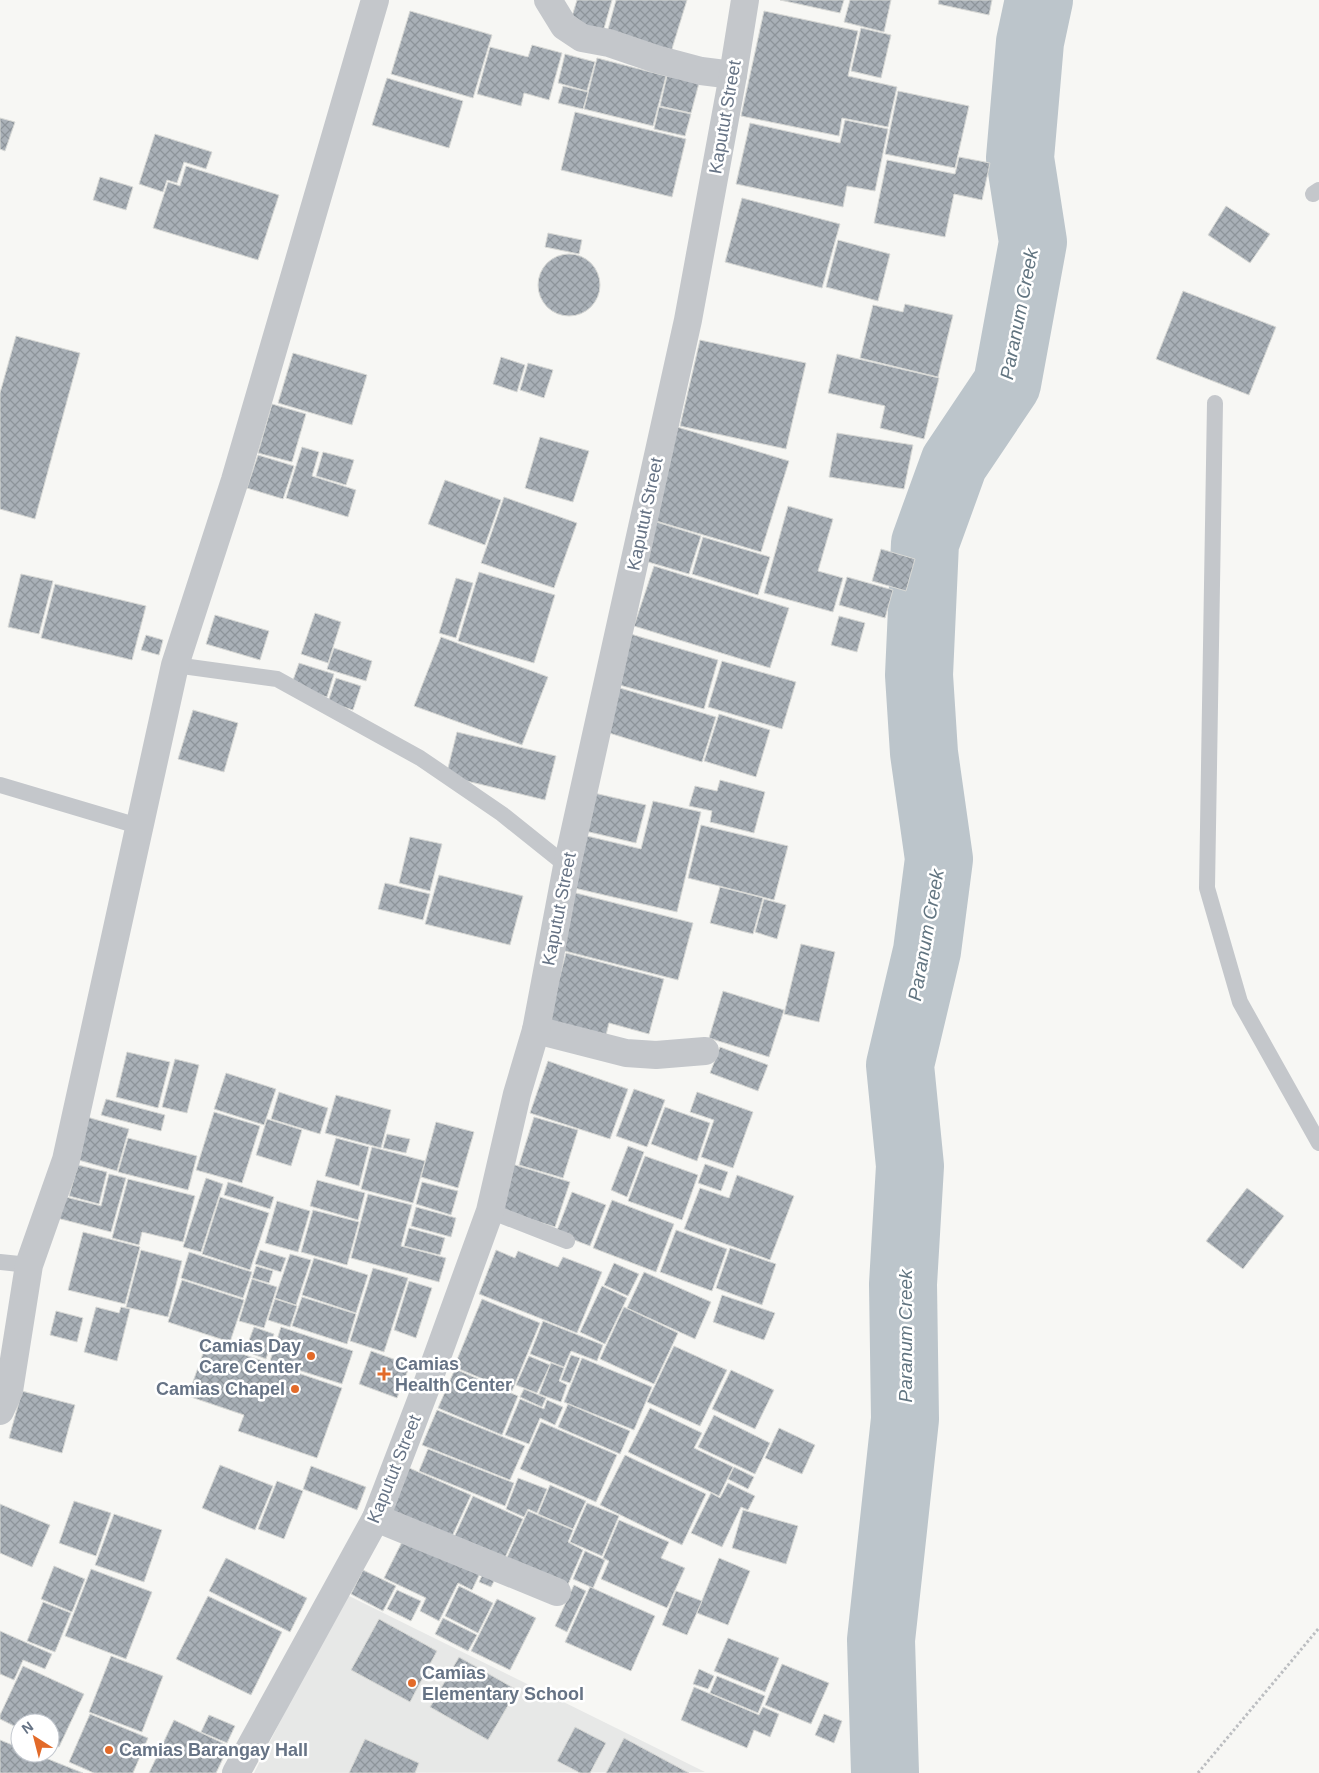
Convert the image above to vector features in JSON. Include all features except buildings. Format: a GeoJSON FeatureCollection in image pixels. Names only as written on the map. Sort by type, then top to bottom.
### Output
{"type":"FeatureCollection","features":[{"type":"Feature","properties":{"kind":"street"},"geometry":{"type":"LineString","coordinates":[[0,1411],[9,1390],[29,1265],[66,1160],[138,826],[175,665],[236,480],[375,0]]}},
{"type":"Feature","properties":{"kind":"street"},"geometry":{"type":"LineString","coordinates":[[548,0],[564,26],[582,38],[609,43],[656,59],[701,71],[733,75]]}},
{"type":"Feature","properties":{"kind":"street","name":"Kaputut Street"},"geometry":{"type":"LineString","coordinates":[[236,1773],[376,1518],[490,1211],[517,1094],[536,1030],[567,866],[688,320],[745,0]]}},
{"type":"Feature","properties":{"kind":"street"},"geometry":{"type":"LineString","coordinates":[[536,1030],[626,1053],[656,1055],[705,1051]]}},
{"type":"Feature","properties":{"kind":"street"},"geometry":{"type":"LineString","coordinates":[[376,1518],[557,1592]]}},
{"type":"Feature","properties":{"kind":"lane"},"geometry":{"type":"LineString","coordinates":[[1215,403],[1207,888],[1240,1002],[1319,1143]]}},
{"type":"Feature","properties":{"kind":"lane"},"geometry":{"type":"LineString","coordinates":[[175,665],[277,679],[420,758],[502,814],[567,866]]}},
{"type":"Feature","properties":{"kind":"lane"},"geometry":{"type":"LineString","coordinates":[[0,785],[138,826]]}},
{"type":"Feature","properties":{"kind":"lane"},"geometry":{"type":"LineString","coordinates":[[490,1211],[567,1241]]}},
{"type":"Feature","properties":{"kind":"lane"},"geometry":{"type":"LineString","coordinates":[[0,1262],[29,1265]]}},
{"type":"Feature","properties":{"kind":"path"},"geometry":{"type":"LineString","coordinates":[[1198,1773],[1319,1628]]}},
{"type":"Feature","properties":{"kind":"shaded area","name":"Camias Elementary School"},"geometry":{"type":"Polygon","coordinates":[[[345,1594],[705,1772],[254,1773],[345,1594]]]}},
{"type":"Feature","properties":{"kind":"waterway","name":"Paranum Creek"},"geometry":{"type":"LineString","coordinates":[[885,1773],[881,1640],[905,1419],[903,1284],[910,1166],[900,1065],[927,951],[939,859],[924,753],[919,675],[925,543],[954,463],[1007,384],[1033,242],[1020,158],[1030,42],[1039,0]]}},
{"type":"Feature","properties":{"kind":"place","name":"Camias Day Care Center"},"geometry":{"type":"Point","coordinates":[311,1356]}},
{"type":"Feature","properties":{"kind":"place","name":"Camias Health Center"},"geometry":{"type":"Point","coordinates":[384,1374]}},
{"type":"Feature","properties":{"kind":"place","name":"Camias Chapel"},"geometry":{"type":"Point","coordinates":[295,1389]}},
{"type":"Feature","properties":{"kind":"place","name":"Camias Elementary School"},"geometry":{"type":"Point","coordinates":[412,1683]}},
{"type":"Feature","properties":{"kind":"place","name":"Camias Barangay Hall"},"geometry":{"type":"Point","coordinates":[109,1750]}}]}
